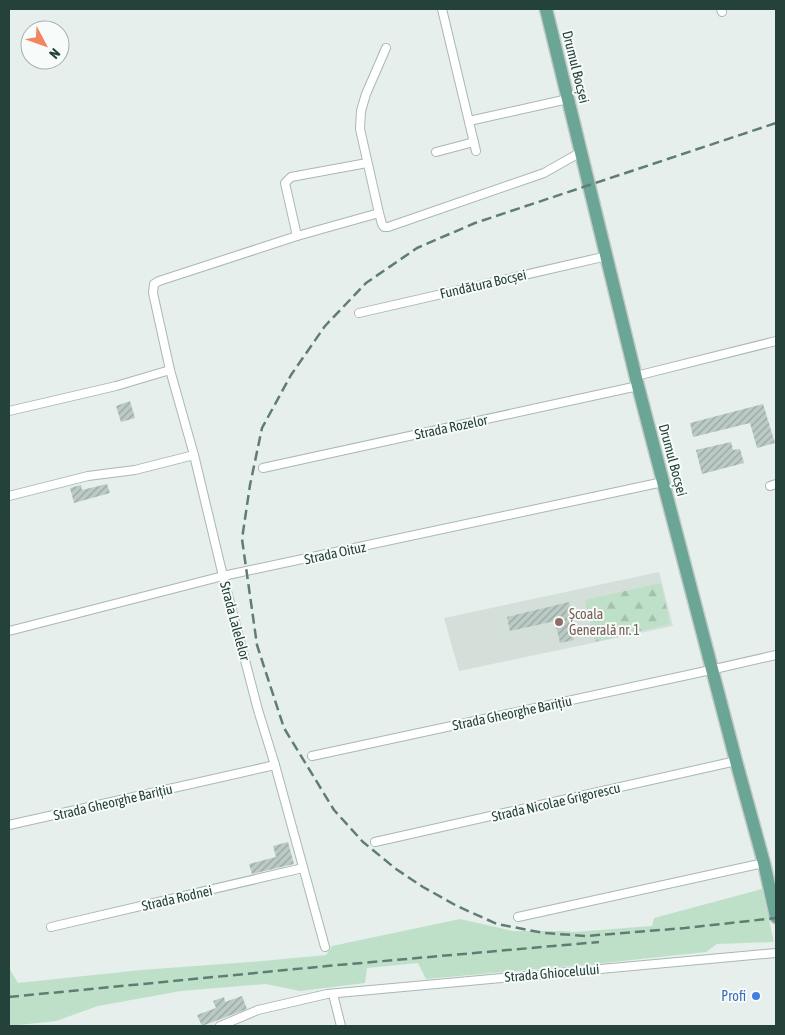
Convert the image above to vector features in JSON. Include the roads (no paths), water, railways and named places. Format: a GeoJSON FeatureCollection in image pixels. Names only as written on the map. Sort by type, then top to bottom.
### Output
{"type":"FeatureCollection","features":[{"type":"Feature","properties":{"kind":"main road","name":"Drumul Bocșei"},"geometry":{"type":"LineString","coordinates":[[546,9],[663,482],[736,761],[764,863],[773,884],[776,917]]}},
{"type":"Feature","properties":{"kind":"street"},"geometry":{"type":"LineString","coordinates":[[442,9],[476,151]]}},
{"type":"Feature","properties":{"kind":"street"},"geometry":{"type":"LineString","coordinates":[[386,48],[366,94],[361,111],[360,129],[379,213],[384,227],[544,173],[581,152]]}},
{"type":"Feature","properties":{"kind":"street"},"geometry":{"type":"LineString","coordinates":[[469,121],[568,99]]}},
{"type":"Feature","properties":{"kind":"street"},"geometry":{"type":"LineString","coordinates":[[436,152],[474,142]]}},
{"type":"Feature","properties":{"kind":"street"},"geometry":{"type":"LineString","coordinates":[[367,163],[291,178],[285,183],[297,236],[379,213]]}},
{"type":"Feature","properties":{"kind":"street","name":"Strada Lalelelor"},"geometry":{"type":"LineString","coordinates":[[297,236],[159,281],[154,284],[153,293],[170,370],[194,454],[258,710],[325,947]]}},
{"type":"Feature","properties":{"kind":"street","name":"Fundătura Bocșei"},"geometry":{"type":"LineString","coordinates":[[360,313],[607,256]]}},
{"type":"Feature","properties":{"kind":"street","name":"Strada Rozelor"},"geometry":{"type":"LineString","coordinates":[[263,468],[637,381],[776,341]]}},
{"type":"Feature","properties":{"kind":"street"},"geometry":{"type":"LineString","coordinates":[[9,411],[116,386],[170,370]]}},
{"type":"Feature","properties":{"kind":"street"},"geometry":{"type":"LineString","coordinates":[[9,496],[88,476],[135,470],[194,454]]}},
{"type":"Feature","properties":{"kind":"street","name":"Strada Oituz"},"geometry":{"type":"LineString","coordinates":[[9,632],[223,576],[663,482]]}},
{"type":"Feature","properties":{"kind":"street","name":"Strada Gheorghe Barițiu"},"geometry":{"type":"LineString","coordinates":[[312,756],[776,655]]}},
{"type":"Feature","properties":{"kind":"street","name":"Strada Nicolae Grigorescu"},"geometry":{"type":"LineString","coordinates":[[375,842],[736,761]]}},
{"type":"Feature","properties":{"kind":"street","name":"Strada Gheorghe Barițiu"},"geometry":{"type":"LineString","coordinates":[[9,826],[275,765]]}},
{"type":"Feature","properties":{"kind":"street"},"geometry":{"type":"LineString","coordinates":[[518,916],[764,863]]}},
{"type":"Feature","properties":{"kind":"street","name":"Strada Rodnei"},"geometry":{"type":"LineString","coordinates":[[51,927],[303,868]]}},
{"type":"Feature","properties":{"kind":"street","name":"Strada Ghiocelului"},"geometry":{"type":"LineString","coordinates":[[220,1026],[258,1010],[330,994],[776,953]]}},
{"type":"Feature","properties":{"kind":"street"},"geometry":{"type":"LineString","coordinates":[[330,994],[341,1026]]}},
{"type":"Feature","properties":{"kind":"railway"},"geometry":{"type":"LineString","coordinates":[[776,123],[475,223],[417,248],[366,283],[325,326],[291,375],[262,428],[250,485],[242,539],[257,645],[284,728],[334,810],[363,842],[396,869],[457,906],[497,924],[544,933],[586,936],[776,918]]}},
{"type":"Feature","properties":{"kind":"railway"},"geometry":{"type":"LineString","coordinates":[[9,997],[599,942]]}},
{"type":"Feature","properties":{"kind":"place","name":"Școala Generală nr. 1"},"geometry":{"type":"Point","coordinates":[559,622]}},
{"type":"Feature","properties":{"kind":"place","name":"Profi"},"geometry":{"type":"Point","coordinates":[756,996]}}]}
